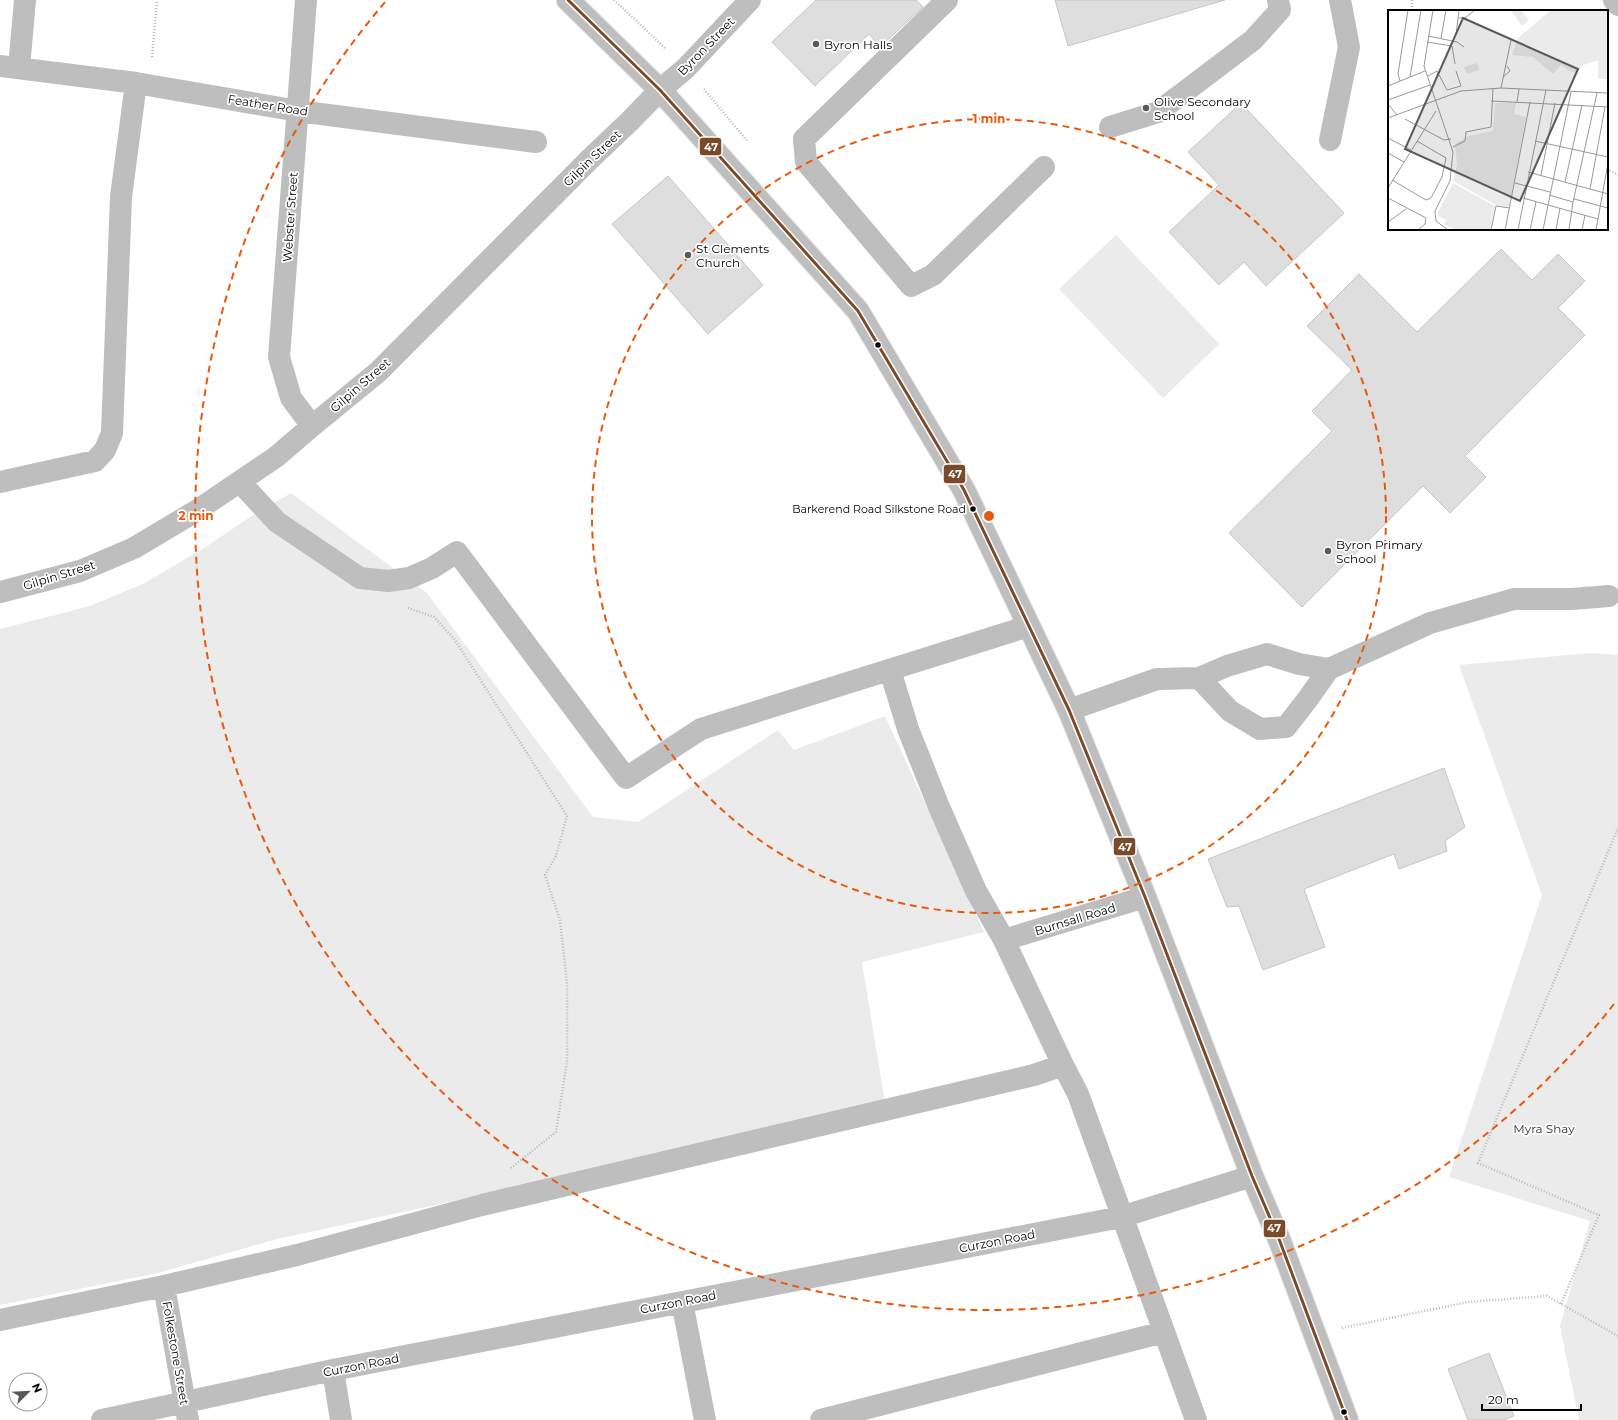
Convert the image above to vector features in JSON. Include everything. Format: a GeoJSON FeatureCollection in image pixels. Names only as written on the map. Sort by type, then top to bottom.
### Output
{"type":"FeatureCollection","features":[{"type":"Feature","properties":{"kind":"street"},"geometry":{"type":"LineString","coordinates":[[10,67],[25,0]]}},
{"type":"Feature","properties":{"kind":"street","name":"Webster Street"},"geometry":{"type":"LineString","coordinates":[[306,0],[279,357],[291,398],[312,426]]}},
{"type":"Feature","properties":{"kind":"street"},"geometry":{"type":"LineString","coordinates":[[568,0],[660,90],[858,311],[964,490],[1069,710],[1145,897],[1252,1176],[1279,1239],[1347,1420]]}},
{"type":"Feature","properties":{"kind":"street","name":"Byron Street"},"geometry":{"type":"LineString","coordinates":[[660,90],[686,68],[750,0]]}},
{"type":"Feature","properties":{"kind":"street"},"geometry":{"type":"LineString","coordinates":[[947,0],[804,139],[806,162],[911,286],[933,276],[1044,167]]}},
{"type":"Feature","properties":{"kind":"street"},"geometry":{"type":"LineString","coordinates":[[1110,127],[1158,112],[1253,40],[1280,10],[1278,0]]}},
{"type":"Feature","properties":{"kind":"street"},"geometry":{"type":"LineString","coordinates":[[1330,140],[1349,47],[1340,0]]}},
{"type":"Feature","properties":{"kind":"street"},"geometry":{"type":"LineString","coordinates":[[1614,0],[1618,5]]}},
{"type":"Feature","properties":{"kind":"street","name":"Feather Road"},"geometry":{"type":"LineString","coordinates":[[10,67],[136,84],[298,110],[536,142]]}},
{"type":"Feature","properties":{"kind":"street"},"geometry":{"type":"LineString","coordinates":[[0,482],[95,461],[106,450],[112,433],[121,197],[136,84]]}},
{"type":"Feature","properties":{"kind":"street","name":"Gilpin Street"},"geometry":{"type":"LineString","coordinates":[[0,592],[80,571],[134,548],[196,511],[276,457],[378,372],[660,90]]}},
{"type":"Feature","properties":{"kind":"street"},"geometry":{"type":"LineString","coordinates":[[240,482],[277,522],[360,578],[388,581],[409,578],[432,568],[457,552],[626,778],[701,729],[1029,626]]}},
{"type":"Feature","properties":{"kind":"street"},"geometry":{"type":"LineString","coordinates":[[1199,678],[1230,711],[1260,729],[1286,727],[1329,669],[1430,623],[1514,599],[1572,599],[1609,596]]}},
{"type":"Feature","properties":{"kind":"street"},"geometry":{"type":"LineString","coordinates":[[1069,710],[1157,679],[1199,678],[1227,666],[1267,654],[1299,664],[1329,669]]}},
{"type":"Feature","properties":{"kind":"street"},"geometry":{"type":"LineString","coordinates":[[890,670],[908,729],[939,807],[976,891],[1004,940],[1062,1065],[1078,1094],[1121,1217],[1196,1420]]}},
{"type":"Feature","properties":{"kind":"street","name":"Burnsall Road"},"geometry":{"type":"LineString","coordinates":[[1004,940],[1145,897]]}},
{"type":"Feature","properties":{"kind":"street"},"geometry":{"type":"LineString","coordinates":[[0,1320],[164,1286],[297,1255],[490,1203],[1034,1075],[1062,1065]]}},
{"type":"Feature","properties":{"kind":"street","name":"Curzon Road"},"geometry":{"type":"LineString","coordinates":[[102,1420],[186,1411],[333,1370],[1121,1217],[1252,1176]]}},
{"type":"Feature","properties":{"kind":"street","name":"Folkestone Street"},"geometry":{"type":"LineString","coordinates":[[164,1286],[186,1411]]}},
{"type":"Feature","properties":{"kind":"street"},"geometry":{"type":"LineString","coordinates":[[682,1302],[705,1420]]}},
{"type":"Feature","properties":{"kind":"street"},"geometry":{"type":"LineString","coordinates":[[821,1420],[1164,1332]]}},
{"type":"Feature","properties":{"kind":"street"},"geometry":{"type":"LineString","coordinates":[[333,1370],[341,1420]]}},
{"type":"Feature","properties":{"kind":"path"},"geometry":{"type":"LineString","coordinates":[[136,84],[152,57],[157,0]]}},
{"type":"Feature","properties":{"kind":"path"},"geometry":{"type":"LineString","coordinates":[[1608,170],[1618,175]]}},
{"type":"Feature","properties":{"kind":"path"},"geometry":{"type":"LineString","coordinates":[[406,608],[434,617],[455,640],[567,816],[556,856],[545,875],[560,920],[567,984],[567,1061],[556,1132],[508,1170]]}},
{"type":"Feature","properties":{"kind":"path"},"geometry":{"type":"LineString","coordinates":[[1562,1304],[1599,1215],[1478,1163],[1618,828]]}},
{"type":"Feature","properties":{"kind":"path"},"geometry":{"type":"LineString","coordinates":[[1315,1337],[1340,1328],[1468,1302],[1547,1296],[1618,1336]]}},
{"type":"Feature","properties":{"kind":"green space"},"geometry":{"type":"Polygon","coordinates":[[[1116,235],[1219,344],[1163,398],[1059,289],[1116,235]]]}},
{"type":"Feature","properties":{"kind":"green space"},"geometry":{"type":"Polygon","coordinates":[[[291,493],[427,593],[593,817],[638,822],[778,730],[794,750],[885,716],[984,932],[862,962],[885,1103],[501,1191],[277,1239],[158,1273],[0,1305],[0,629],[90,606],[145,583],[291,493]]]}},
{"type":"Feature","properties":{"kind":"green space","name":"Myra Shay"},"geometry":{"type":"Polygon","coordinates":[[[1591,653],[1618,655],[1618,1420],[1579,1420],[1560,1326],[1590,1221],[1449,1177],[1542,895],[1459,665],[1591,653]]]}},
{"type":"Feature","properties":{"kind":"building","name":"Byron Halls"},"geometry":{"type":"Polygon","coordinates":[[[816,0],[916,0],[923,7],[880,47],[869,34],[815,86],[772,42],[816,0]]]}},
{"type":"Feature","properties":{"kind":"building"},"geometry":{"type":"Polygon","coordinates":[[[1055,0],[1225,0],[1068,46],[1055,0]]]}},
{"type":"Feature","properties":{"kind":"building"},"geometry":{"type":"Polygon","coordinates":[[[1241,103],[1344,213],[1266,286],[1244,262],[1219,285],[1169,232],[1219,185],[1188,152],[1241,103]]]}},
{"type":"Feature","properties":{"kind":"building","name":"St Clements Church"},"geometry":{"type":"Polygon","coordinates":[[[668,176],[763,285],[708,334],[612,224],[668,176]]]}},
{"type":"Feature","properties":{"kind":"building"},"geometry":{"type":"Polygon","coordinates":[[[1501,249],[1532,280],[1558,254],[1585,281],[1558,308],[1585,335],[1465,456],[1486,477],[1450,513],[1423,486],[1302,607],[1229,533],[1332,431],[1312,411],[1352,370],[1307,326],[1359,274],[1417,332],[1501,249]]]}},
{"type":"Feature","properties":{"kind":"building"},"geometry":{"type":"Polygon","coordinates":[[[1444,768],[1465,827],[1445,841],[1447,851],[1399,869],[1394,854],[1304,889],[1325,947],[1263,970],[1239,906],[1227,907],[1208,859],[1444,768]]]}},
{"type":"Feature","properties":{"kind":"building"},"geometry":{"type":"Polygon","coordinates":[[[1489,1353],[1514,1416],[1504,1420],[1468,1420],[1448,1369],[1489,1353]]]}},
{"type":"Feature","properties":{"kind":"transit line","name":"47"},"geometry":{"type":"LineString","coordinates":[[568,0],[660,90],[858,311],[964,490],[1069,710],[1145,897],[1252,1176],[1279,1239],[1347,1420]]}},
{"type":"Feature","properties":{"kind":"place","name":"Byron Halls"},"geometry":{"type":"Point","coordinates":[816,44]}},
{"type":"Feature","properties":{"kind":"place","name":"Olive Secondary School"},"geometry":{"type":"Point","coordinates":[1146,108]}},
{"type":"Feature","properties":{"kind":"place","name":"St Clements Church"},"geometry":{"type":"Point","coordinates":[688,255]}},
{"type":"Feature","properties":{"kind":"place","name":"Barkerend Road Silkstone Road"},"geometry":{"type":"Point","coordinates":[973,509]}},
{"type":"Feature","properties":{"kind":"place","name":"Byron Primary School"},"geometry":{"type":"Point","coordinates":[1328,551]}}]}
